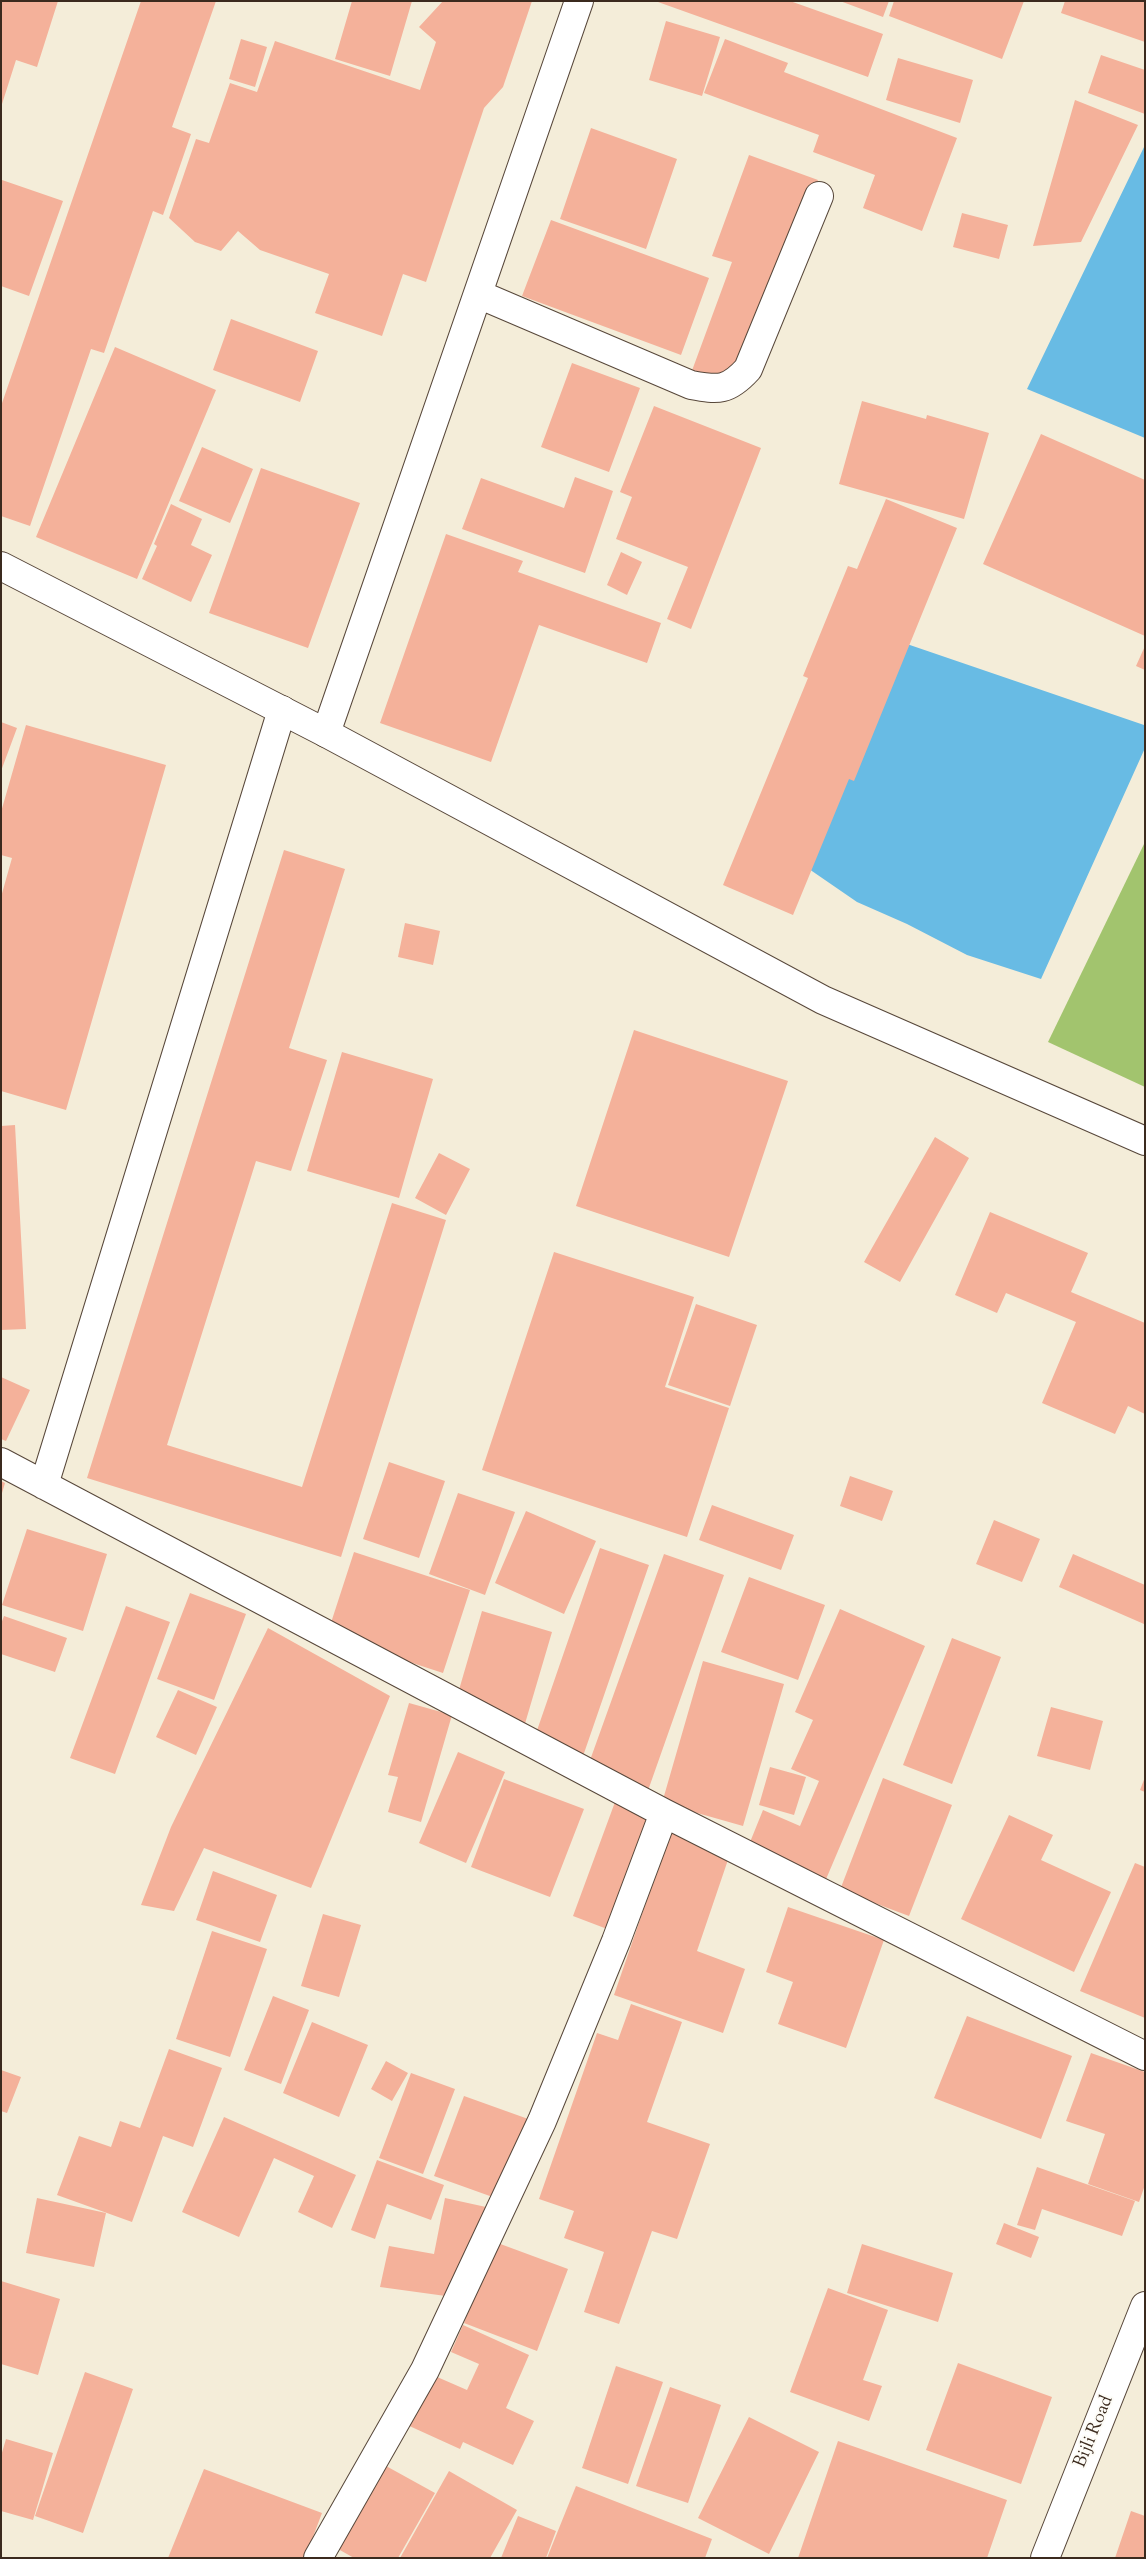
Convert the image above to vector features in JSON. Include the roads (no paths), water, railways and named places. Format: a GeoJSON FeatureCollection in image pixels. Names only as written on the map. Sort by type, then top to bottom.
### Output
{"type":"FeatureCollection","features":[{"type":"Feature","properties":{"kind":"street"},"geometry":{"type":"LineString","coordinates":[[326,733],[579,1]]}},
{"type":"Feature","properties":{"kind":"street"},"geometry":{"type":"LineString","coordinates":[[478,294],[691,385],[716,390],[735,383],[748,369],[818,196]]}},
{"type":"Feature","properties":{"kind":"street"},"geometry":{"type":"LineString","coordinates":[[1,566],[326,733],[823,1000],[1145,1140]]}},
{"type":"Feature","properties":{"kind":"street"},"geometry":{"type":"LineString","coordinates":[[44,1485],[282,710]]}},
{"type":"Feature","properties":{"kind":"street"},"geometry":{"type":"LineString","coordinates":[[1,1462],[664,1812],[1145,2056]]}},
{"type":"Feature","properties":{"kind":"street"},"geometry":{"type":"LineString","coordinates":[[318,2558],[425,2370],[542,2121],[616,1941],[664,1812]]}},
{"type":"Feature","properties":{"kind":"street","name":"Bijli Road"},"geometry":{"type":"LineString","coordinates":[[1045,2558],[1145,2306]]}},
{"type":"Feature","properties":{"kind":"water"},"geometry":{"type":"Polygon","coordinates":[[[1145,145],[1145,438],[1027,389],[1145,145]]]}},
{"type":"Feature","properties":{"kind":"water"},"geometry":{"type":"Polygon","coordinates":[[[904,643],[1144,725],[1145,748],[1041,979],[967,955],[907,924],[857,902],[809,869],[904,643]]]}}]}
